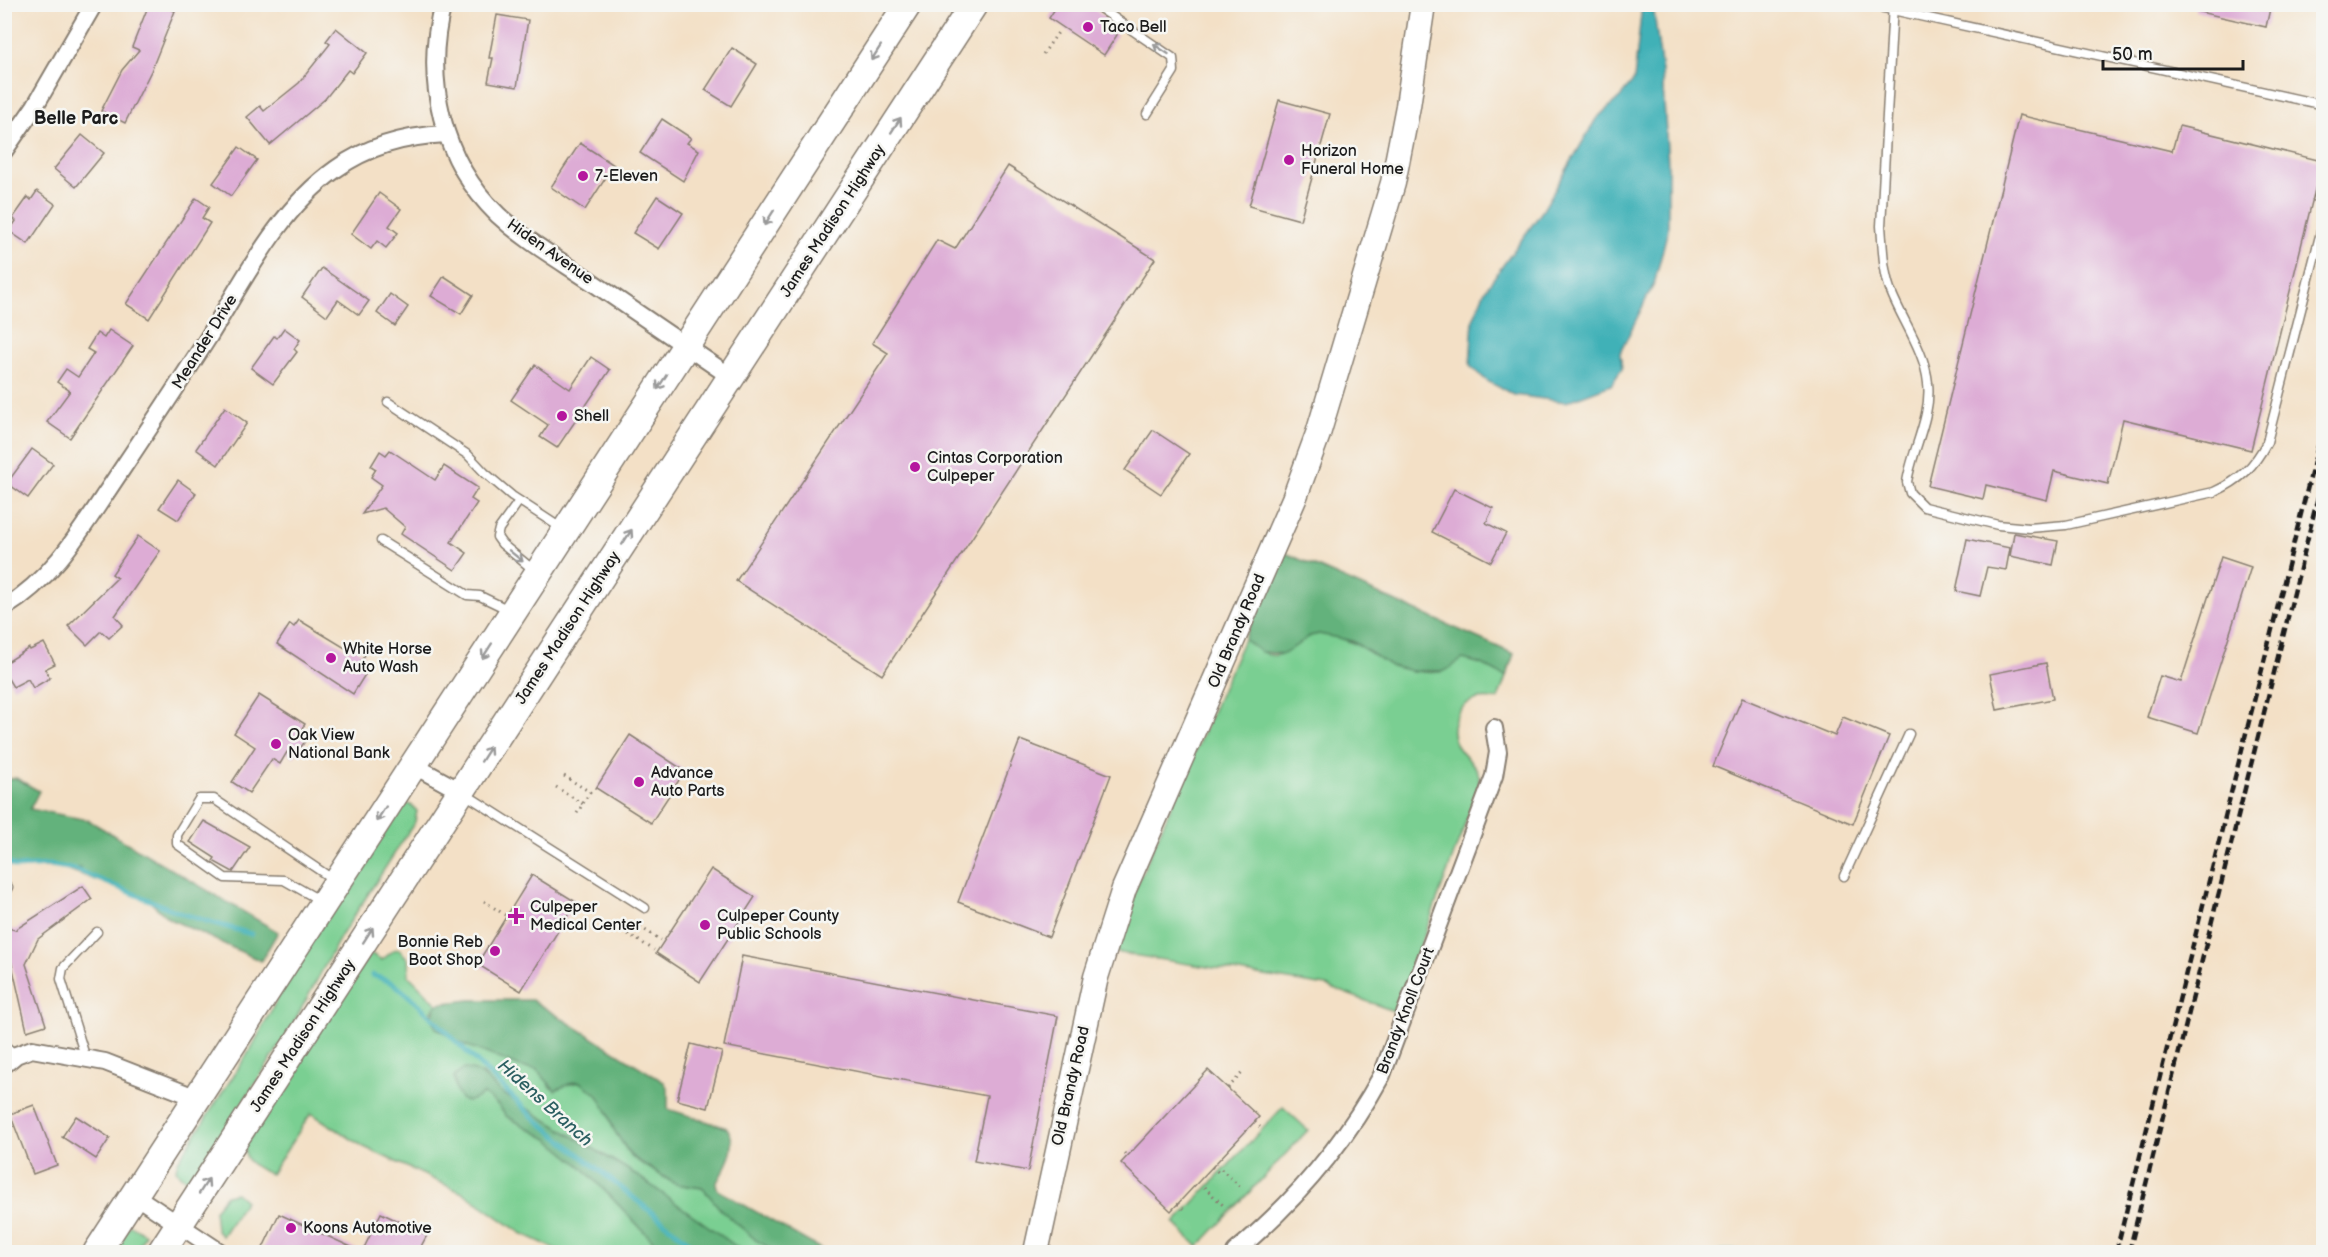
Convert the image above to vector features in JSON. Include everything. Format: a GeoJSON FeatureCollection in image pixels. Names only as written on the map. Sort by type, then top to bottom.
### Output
{"type":"FeatureCollection","features":[{"type":"Feature","properties":{"kind":"main road"},"geometry":{"type":"LineString","coordinates":[[97,1252],[908,4]]}},
{"type":"Feature","properties":{"kind":"main road","name":"James Madison Highway"},"geometry":{"type":"LineString","coordinates":[[161,1252],[971,6]]}},
{"type":"Feature","properties":{"kind":"street"},"geometry":{"type":"LineString","coordinates":[[4,151],[35,106],[94,4]]}},
{"type":"Feature","properties":{"kind":"street","name":"Hiden Avenue"},"geometry":{"type":"LineString","coordinates":[[443,4],[436,44],[434,75],[438,106],[446,134],[457,159],[477,191],[503,219],[731,377]]}},
{"type":"Feature","properties":{"kind":"street","name":"Old Brandy Road"},"geometry":{"type":"LineString","coordinates":[[1036,1252],[1103,949],[1124,890],[1294,499],[1340,368],[1393,183],[1408,106],[1423,4]]}},
{"type":"Feature","properties":{"kind":"street","name":"Meander Drive"},"geometry":{"type":"LineString","coordinates":[[4,608],[43,578],[65,554],[174,391],[266,246],[313,189],[334,170],[358,154],[390,141],[418,135],[446,134]]}},
{"type":"Feature","properties":{"kind":"street","name":"Brandy Knoll Court"},"geometry":{"type":"LineString","coordinates":[[1235,1252],[1296,1197],[1329,1158],[1359,1116],[1382,1075],[1494,776],[1498,752],[1494,728]]}},
{"type":"Feature","properties":{"kind":"street"},"geometry":{"type":"LineString","coordinates":[[413,765],[462,792]]}},
{"type":"Feature","properties":{"kind":"street"},"geometry":{"type":"LineString","coordinates":[[8,1055],[32,1050],[105,1062],[197,1098]]}},
{"type":"Feature","properties":{"kind":"street"},"geometry":{"type":"LineString","coordinates":[[134,1195],[220,1252]]}},
{"type":"Feature","properties":{"kind":"lane"},"geometry":{"type":"LineString","coordinates":[[1094,4],[1173,58],[1174,71],[1147,114]]}},
{"type":"Feature","properties":{"kind":"lane"},"geometry":{"type":"LineString","coordinates":[[1865,4],[1893,8],[2324,105]]}},
{"type":"Feature","properties":{"kind":"lane"},"geometry":{"type":"LineString","coordinates":[[1893,8],[1881,226],[1884,259],[1891,291],[1924,366],[1928,384],[1928,402],[1907,482],[1910,492],[1924,507],[1998,525],[2029,528],[2066,525],[2214,492],[2239,478],[2259,458],[2267,442],[2324,220]]}},
{"type":"Feature","properties":{"kind":"lane"},"geometry":{"type":"LineString","coordinates":[[388,402],[468,454],[485,474],[519,501],[565,531]]}},
{"type":"Feature","properties":{"kind":"lane"},"geometry":{"type":"LineString","coordinates":[[519,501],[499,529],[497,537],[502,544],[538,573]]}},
{"type":"Feature","properties":{"kind":"lane"},"geometry":{"type":"LineString","coordinates":[[381,542],[466,595],[480,596],[512,612]]}},
{"type":"Feature","properties":{"kind":"lane"},"geometry":{"type":"LineString","coordinates":[[1844,876],[1909,734]]}},
{"type":"Feature","properties":{"kind":"lane"},"geometry":{"type":"LineString","coordinates":[[462,792],[645,908]]}},
{"type":"Feature","properties":{"kind":"lane"},"geometry":{"type":"LineString","coordinates":[[198,799],[214,799],[331,892],[284,880],[225,878],[177,844],[177,835],[198,799]]}},
{"type":"Feature","properties":{"kind":"lane"},"geometry":{"type":"LineString","coordinates":[[87,1059],[61,979],[63,968],[97,932]]}},
{"type":"Feature","properties":{"kind":"path"},"geometry":{"type":"LineString","coordinates":[[1043,54],[1059,31]]}},
{"type":"Feature","properties":{"kind":"path"},"geometry":{"type":"LineString","coordinates":[[564,776],[590,792],[576,815]]}},
{"type":"Feature","properties":{"kind":"path"},"geometry":{"type":"LineString","coordinates":[[556,787],[583,804]]}},
{"type":"Feature","properties":{"kind":"path"},"geometry":{"type":"LineString","coordinates":[[484,901],[505,915]]}},
{"type":"Feature","properties":{"kind":"path"},"geometry":{"type":"LineString","coordinates":[[635,924],[661,940]]}},
{"type":"Feature","properties":{"kind":"path"},"geometry":{"type":"LineString","coordinates":[[628,934],[654,950]]}},
{"type":"Feature","properties":{"kind":"path"},"geometry":{"type":"LineString","coordinates":[[1228,1088],[1244,1071]]}},
{"type":"Feature","properties":{"kind":"path"},"geometry":{"type":"LineString","coordinates":[[1255,1122],[1260,1127]]}},
{"type":"Feature","properties":{"kind":"path"},"geometry":{"type":"LineString","coordinates":[[1212,1167],[1241,1188]]}},
{"type":"Feature","properties":{"kind":"path"},"geometry":{"type":"LineString","coordinates":[[1204,1187],[1224,1206]]}},
{"type":"Feature","properties":{"kind":"path"},"geometry":{"type":"LineString","coordinates":[[1178,1204],[1183,1209]]}},
{"type":"Feature","properties":{"kind":"green space"},"geometry":{"type":"Polygon","coordinates":[[[1281,551],[1514,654],[1506,677],[1481,664],[1463,659],[1445,671],[1412,671],[1391,666],[1352,641],[1319,634],[1310,636],[1284,654],[1261,652],[1244,639],[1281,551]]]}},
{"type":"Feature","properties":{"kind":"green space"},"geometry":{"type":"Polygon","coordinates":[[[1319,634],[1351,642],[1405,669],[1439,672],[1463,659],[1481,663],[1506,677],[1498,699],[1471,701],[1456,717],[1453,732],[1455,740],[1458,747],[1476,768],[1479,786],[1396,1012],[1326,986],[1113,952],[1116,933],[1244,639],[1258,650],[1269,655],[1278,655],[1308,637],[1319,634]]]}},
{"type":"Feature","properties":{"kind":"green space"},"geometry":{"type":"Polygon","coordinates":[[[16,778],[39,791],[30,809],[88,820],[278,932],[261,961],[168,918],[147,899],[62,867],[21,866],[5,861],[5,780],[16,778]],[[62,867],[82,873],[80,868],[62,867]]]}},
{"type":"Feature","properties":{"kind":"green space"},"geometry":{"type":"Polygon","coordinates":[[[404,803],[411,805],[417,811],[415,822],[341,936],[288,1033],[195,1177],[184,1178],[176,1169],[178,1161],[252,1047],[295,965],[404,803]]]}},
{"type":"Feature","properties":{"kind":"green space"},"geometry":{"type":"Polygon","coordinates":[[[399,949],[408,959],[409,976],[437,1004],[431,1012],[495,1055],[520,1067],[536,1069],[547,1080],[551,1088],[580,1082],[597,1094],[604,1104],[614,1130],[631,1157],[675,1184],[702,1188],[738,1225],[777,1252],[743,1252],[635,1174],[500,1092],[483,1074],[477,1096],[484,1094],[498,1105],[506,1116],[548,1139],[582,1167],[664,1252],[562,1252],[521,1233],[465,1194],[364,1147],[311,1113],[271,1174],[251,1164],[246,1155],[246,1144],[370,953],[382,960],[394,950],[399,949]]]}},
{"type":"Feature","properties":{"kind":"green space"},"geometry":{"type":"Polygon","coordinates":[[[470,1000],[532,1000],[664,1082],[668,1089],[668,1109],[727,1128],[731,1135],[732,1150],[716,1184],[718,1190],[826,1252],[777,1252],[757,1241],[720,1209],[703,1188],[675,1184],[631,1156],[614,1130],[608,1113],[597,1094],[580,1082],[574,1082],[555,1090],[536,1069],[521,1067],[463,1044],[436,1028],[431,1018],[437,1004],[470,1000]]]}},
{"type":"Feature","properties":{"kind":"green space"},"geometry":{"type":"Polygon","coordinates":[[[463,1069],[479,1073],[500,1092],[635,1174],[744,1252],[664,1252],[582,1167],[548,1139],[506,1116],[498,1105],[484,1094],[469,1101],[462,1099],[457,1093],[454,1077],[463,1069]]]}},
{"type":"Feature","properties":{"kind":"green space"},"geometry":{"type":"Polygon","coordinates":[[[1283,1107],[1308,1130],[1198,1247],[1174,1223],[1283,1107]]]}},
{"type":"Feature","properties":{"kind":"green space"},"geometry":{"type":"Polygon","coordinates":[[[236,1193],[245,1201],[222,1236],[216,1229],[214,1210],[226,1195],[236,1193]]]}},
{"type":"Feature","properties":{"kind":"green space"},"geometry":{"type":"Polygon","coordinates":[[[130,1225],[145,1234],[136,1252],[107,1252],[130,1225]]]}},
{"type":"Feature","properties":{"kind":"water"},"geometry":{"type":"Polygon","coordinates":[[[1642,5],[1653,5],[1662,71],[1668,164],[1668,229],[1655,281],[1620,353],[1622,369],[1611,385],[1566,402],[1514,395],[1487,381],[1470,366],[1473,320],[1485,290],[1543,210],[1596,119],[1621,96],[1634,80],[1642,5]]]}},
{"type":"Feature","properties":{"kind":"building"},"geometry":{"type":"Polygon","coordinates":[[[149,4],[160,4],[175,11],[151,71],[125,123],[101,111],[122,70],[139,50],[132,47],[149,4]]]}},
{"type":"Feature","properties":{"kind":"building","name":"Taco Bell"},"geometry":{"type":"Polygon","coordinates":[[[1058,4],[1088,4],[1115,26],[1111,31],[1117,35],[1104,55],[1049,18],[1058,4]]]}},
{"type":"Feature","properties":{"kind":"building"},"geometry":{"type":"Polygon","coordinates":[[[2196,4],[2271,4],[2266,27],[2195,11],[2196,4]]]}},
{"type":"Feature","properties":{"kind":"building"},"geometry":{"type":"Polygon","coordinates":[[[497,15],[528,20],[517,87],[488,82],[493,58],[489,58],[497,15]]]}},
{"type":"Feature","properties":{"kind":"building"},"geometry":{"type":"Polygon","coordinates":[[[336,28],[367,53],[352,73],[348,70],[325,99],[270,145],[247,117],[260,106],[264,111],[299,83],[330,44],[326,41],[336,28]]]}},
{"type":"Feature","properties":{"kind":"building"},"geometry":{"type":"Polygon","coordinates":[[[732,48],[757,64],[731,106],[705,90],[732,48]]]}},
{"type":"Feature","properties":{"kind":"building","name":"Horizon Funeral Home"},"geometry":{"type":"Polygon","coordinates":[[[1279,100],[1330,114],[1300,220],[1249,206],[1279,100]]]}},
{"type":"Feature","properties":{"kind":"building"},"geometry":{"type":"Polygon","coordinates":[[[2019,115],[2172,151],[2179,126],[2322,161],[2251,450],[2123,419],[2108,484],[2054,471],[2047,500],[1986,485],[1983,499],[1928,486],[2019,115]]]}},
{"type":"Feature","properties":{"kind":"building"},"geometry":{"type":"Polygon","coordinates":[[[662,119],[691,138],[687,143],[699,150],[683,181],[640,153],[662,119]]]}},
{"type":"Feature","properties":{"kind":"building"},"geometry":{"type":"Polygon","coordinates":[[[82,135],[104,153],[76,187],[54,169],[82,135]]]}},
{"type":"Feature","properties":{"kind":"building","name":"7-Eleven"},"geometry":{"type":"Polygon","coordinates":[[[580,143],[614,165],[585,210],[551,187],[580,143]]]}},
{"type":"Feature","properties":{"kind":"building"},"geometry":{"type":"Polygon","coordinates":[[[239,147],[257,160],[231,196],[213,183],[239,147]]]}},
{"type":"Feature","properties":{"kind":"building","name":"Cintas Corporation Culpeper"},"geometry":{"type":"Polygon","coordinates":[[[1008,166],[1155,259],[882,675],[736,581],[888,353],[872,343],[937,240],[955,249],[1008,166]]]}},
{"type":"Feature","properties":{"kind":"building"},"geometry":{"type":"Polygon","coordinates":[[[37,191],[55,204],[28,244],[9,231],[16,221],[13,218],[28,197],[31,200],[37,191]]]}},
{"type":"Feature","properties":{"kind":"building"},"geometry":{"type":"Polygon","coordinates":[[[379,193],[401,209],[389,226],[398,233],[386,248],[377,241],[371,249],[351,234],[379,193]]]}},
{"type":"Feature","properties":{"kind":"building","name":"7-Eleven"},"geometry":{"type":"Polygon","coordinates":[[[657,196],[683,213],[659,249],[633,233],[657,196]]]}},
{"type":"Feature","properties":{"kind":"building"},"geometry":{"type":"Polygon","coordinates":[[[196,198],[209,207],[202,218],[210,223],[149,319],[126,304],[196,198]]]}},
{"type":"Feature","properties":{"kind":"building"},"geometry":{"type":"Polygon","coordinates":[[[322,268],[369,301],[359,315],[338,300],[327,316],[302,297],[322,268]]]}},
{"type":"Feature","properties":{"kind":"building"},"geometry":{"type":"Polygon","coordinates":[[[444,276],[473,295],[461,314],[431,296],[444,276]]]}},
{"type":"Feature","properties":{"kind":"building"},"geometry":{"type":"Polygon","coordinates":[[[390,294],[408,307],[395,326],[377,313],[390,294]]]}},
{"type":"Feature","properties":{"kind":"building"},"geometry":{"type":"Polygon","coordinates":[[[284,328],[300,340],[294,349],[297,352],[273,384],[251,368],[274,336],[277,338],[284,328]]]}},
{"type":"Feature","properties":{"kind":"building"},"geometry":{"type":"Polygon","coordinates":[[[109,330],[133,346],[70,438],[47,422],[70,391],[57,382],[66,369],[78,377],[94,353],[87,349],[97,333],[104,338],[109,330]]]}},
{"type":"Feature","properties":{"kind":"building"},"geometry":{"type":"Polygon","coordinates":[[[591,357],[610,370],[557,448],[540,437],[548,425],[511,400],[535,365],[570,389],[591,357]]]}},
{"type":"Feature","properties":{"kind":"building"},"geometry":{"type":"Polygon","coordinates":[[[225,407],[247,423],[218,465],[196,449],[225,407]]]}},
{"type":"Feature","properties":{"kind":"building"},"geometry":{"type":"Polygon","coordinates":[[[1153,430],[1189,454],[1161,494],[1125,470],[1153,430]]]}},
{"type":"Feature","properties":{"kind":"building"},"geometry":{"type":"Polygon","coordinates":[[[32,449],[53,464],[28,498],[7,483],[32,449]]]}},
{"type":"Feature","properties":{"kind":"building"},"geometry":{"type":"Polygon","coordinates":[[[390,450],[435,480],[444,466],[478,488],[471,499],[477,503],[451,542],[467,553],[455,570],[401,534],[405,527],[383,508],[362,514],[382,485],[371,477],[376,469],[371,466],[380,451],[386,455],[390,450]]]}},
{"type":"Feature","properties":{"kind":"building"},"geometry":{"type":"Polygon","coordinates":[[[178,480],[196,493],[178,520],[159,508],[178,480]]]}},
{"type":"Feature","properties":{"kind":"building"},"geometry":{"type":"Polygon","coordinates":[[[1454,489],[1493,508],[1486,523],[1506,533],[1491,562],[1432,532],[1454,489]]]}},
{"type":"Feature","properties":{"kind":"building"},"geometry":{"type":"Polygon","coordinates":[[[2014,533],[2058,541],[2053,565],[2010,556],[2014,533]]]}},
{"type":"Feature","properties":{"kind":"building"},"geometry":{"type":"Polygon","coordinates":[[[138,536],[160,551],[115,616],[123,625],[109,638],[101,631],[87,645],[68,626],[117,578],[112,574],[138,536]]]}},
{"type":"Feature","properties":{"kind":"building"},"geometry":{"type":"Polygon","coordinates":[[[1967,539],[2010,548],[2006,570],[1987,567],[1980,596],[1956,591],[1967,539]]]}},
{"type":"Feature","properties":{"kind":"building"},"geometry":{"type":"Polygon","coordinates":[[[2221,557],[2251,567],[2198,733],[2147,717],[2160,676],[2181,682],[2221,557]]]}},
{"type":"Feature","properties":{"kind":"building","name":"White Horse Auto Wash"},"geometry":{"type":"Polygon","coordinates":[[[299,620],[350,651],[352,647],[365,655],[361,661],[367,665],[363,671],[366,673],[353,694],[277,644],[290,624],[294,627],[299,620]]]}},
{"type":"Feature","properties":{"kind":"building"},"geometry":{"type":"Polygon","coordinates":[[[44,643],[55,664],[45,669],[50,678],[33,688],[28,679],[13,687],[4,672],[4,664],[29,648],[30,650],[44,643]]]}},
{"type":"Feature","properties":{"kind":"building"},"geometry":{"type":"Polygon","coordinates":[[[2046,663],[2053,699],[1997,710],[1990,674],[2046,663]]]}},
{"type":"Feature","properties":{"kind":"building","name":"Oak View National Bank"},"geometry":{"type":"Polygon","coordinates":[[[259,695],[305,724],[298,735],[306,740],[294,757],[287,752],[280,764],[272,759],[249,793],[232,782],[255,747],[234,733],[259,695]]]}},
{"type":"Feature","properties":{"kind":"building"},"geometry":{"type":"Polygon","coordinates":[[[1742,698],[1835,736],[1843,717],[1889,736],[1853,824],[1713,766],[1742,698]]]}},
{"type":"Feature","properties":{"kind":"building","name":"Advance Auto Parts"},"geometry":{"type":"Polygon","coordinates":[[[630,735],[685,771],[651,823],[596,788],[630,735]]]}},
{"type":"Feature","properties":{"kind":"building"},"geometry":{"type":"Polygon","coordinates":[[[1020,740],[1111,775],[1049,937],[958,902],[1020,740]]]}},
{"type":"Feature","properties":{"kind":"building"},"geometry":{"type":"Polygon","coordinates":[[[204,821],[250,847],[233,872],[213,861],[215,858],[190,842],[204,821]]]}},
{"type":"Feature","properties":{"kind":"building","name":"Culpeper County Public Schools"},"geometry":{"type":"Polygon","coordinates":[[[711,869],[755,897],[700,982],[656,953],[711,869]]]}},
{"type":"Feature","properties":{"kind":"building"},"geometry":{"type":"Polygon","coordinates":[[[532,875],[576,902],[521,991],[477,964],[532,875]]]}},
{"type":"Feature","properties":{"kind":"building"},"geometry":{"type":"Polygon","coordinates":[[[83,886],[92,899],[38,939],[26,964],[46,1025],[27,1031],[10,956],[4,952],[4,927],[15,930],[83,886]]]}},
{"type":"Feature","properties":{"kind":"building"},"geometry":{"type":"Polygon","coordinates":[[[742,956],[1058,1016],[1028,1171],[974,1161],[987,1096],[724,1046],[742,956]]]}},
{"type":"Feature","properties":{"kind":"building"},"geometry":{"type":"Polygon","coordinates":[[[691,1044],[722,1052],[708,1108],[677,1100],[691,1044]]]}},
{"type":"Feature","properties":{"kind":"building"},"geometry":{"type":"Polygon","coordinates":[[[1208,1070],[1259,1117],[1171,1211],[1121,1163],[1208,1070]]]}},
{"type":"Feature","properties":{"kind":"building"},"geometry":{"type":"Polygon","coordinates":[[[34,1105],[57,1165],[33,1174],[10,1114],[34,1105]]]}},
{"type":"Feature","properties":{"kind":"building"},"geometry":{"type":"Polygon","coordinates":[[[76,1116],[110,1138],[96,1159],[62,1137],[76,1116]]]}},
{"type":"Feature","properties":{"kind":"building"},"geometry":{"type":"Polygon","coordinates":[[[381,1213],[427,1235],[418,1252],[362,1252],[381,1213]]]}},
{"type":"Feature","properties":{"kind":"building","name":"Koons Automotive"},"geometry":{"type":"Polygon","coordinates":[[[279,1214],[362,1252],[261,1252],[279,1214]]]}},
{"type":"Feature","properties":{"kind":"waterway","name":"Hidens Branch"},"geometry":{"type":"LineString","coordinates":[[4,861],[16,867],[50,865],[74,869],[183,914],[251,934]]}},
{"type":"Feature","properties":{"kind":"waterway","name":"Hidens Branch"},"geometry":{"type":"LineString","coordinates":[[372,975],[393,983],[415,1001],[533,1117],[701,1252]]}},
{"type":"Feature","properties":{"kind":"waterway"},"geometry":{"type":"LineString","coordinates":[[1721,1252],[1760,1252]]}},
{"type":"Feature","properties":{"kind":"railway"},"geometry":{"type":"LineString","coordinates":[[2116,1252],[2324,422]]}},
{"type":"Feature","properties":{"kind":"railway"},"geometry":{"type":"LineString","coordinates":[[2129,1252],[2324,473]]}},
{"type":"Feature","properties":{"kind":"place","name":"Taco Bell"},"geometry":{"type":"Point","coordinates":[1088,27]}},
{"type":"Feature","properties":{"kind":"place","name":"Horizon Funeral Home"},"geometry":{"type":"Point","coordinates":[1289,160]}},
{"type":"Feature","properties":{"kind":"place","name":"7-Eleven"},"geometry":{"type":"Point","coordinates":[583,176]}},
{"type":"Feature","properties":{"kind":"place","name":"Shell"},"geometry":{"type":"Point","coordinates":[562,416]}},
{"type":"Feature","properties":{"kind":"place","name":"Cintas Corporation Culpeper"},"geometry":{"type":"Point","coordinates":[915,467]}},
{"type":"Feature","properties":{"kind":"place","name":"White Horse Auto Wash"},"geometry":{"type":"Point","coordinates":[331,658]}},
{"type":"Feature","properties":{"kind":"place","name":"Oak View National Bank"},"geometry":{"type":"Point","coordinates":[276,744]}},
{"type":"Feature","properties":{"kind":"place","name":"Advance Auto Parts"},"geometry":{"type":"Point","coordinates":[639,782]}},
{"type":"Feature","properties":{"kind":"place","name":"Culpeper Medical Center"},"geometry":{"type":"Point","coordinates":[516,916]}},
{"type":"Feature","properties":{"kind":"place","name":"Culpeper County Public Schools"},"geometry":{"type":"Point","coordinates":[705,925]}},
{"type":"Feature","properties":{"kind":"place","name":"Bonnie Reb Boot Shop"},"geometry":{"type":"Point","coordinates":[495,951]}},
{"type":"Feature","properties":{"kind":"place","name":"Koons Automotive"},"geometry":{"type":"Point","coordinates":[291,1228]}},
{"type":"Feature","properties":{"kind":"district","name":"Belle Parc"},"geometry":{"type":"Point","coordinates":[76,118]}}]}
